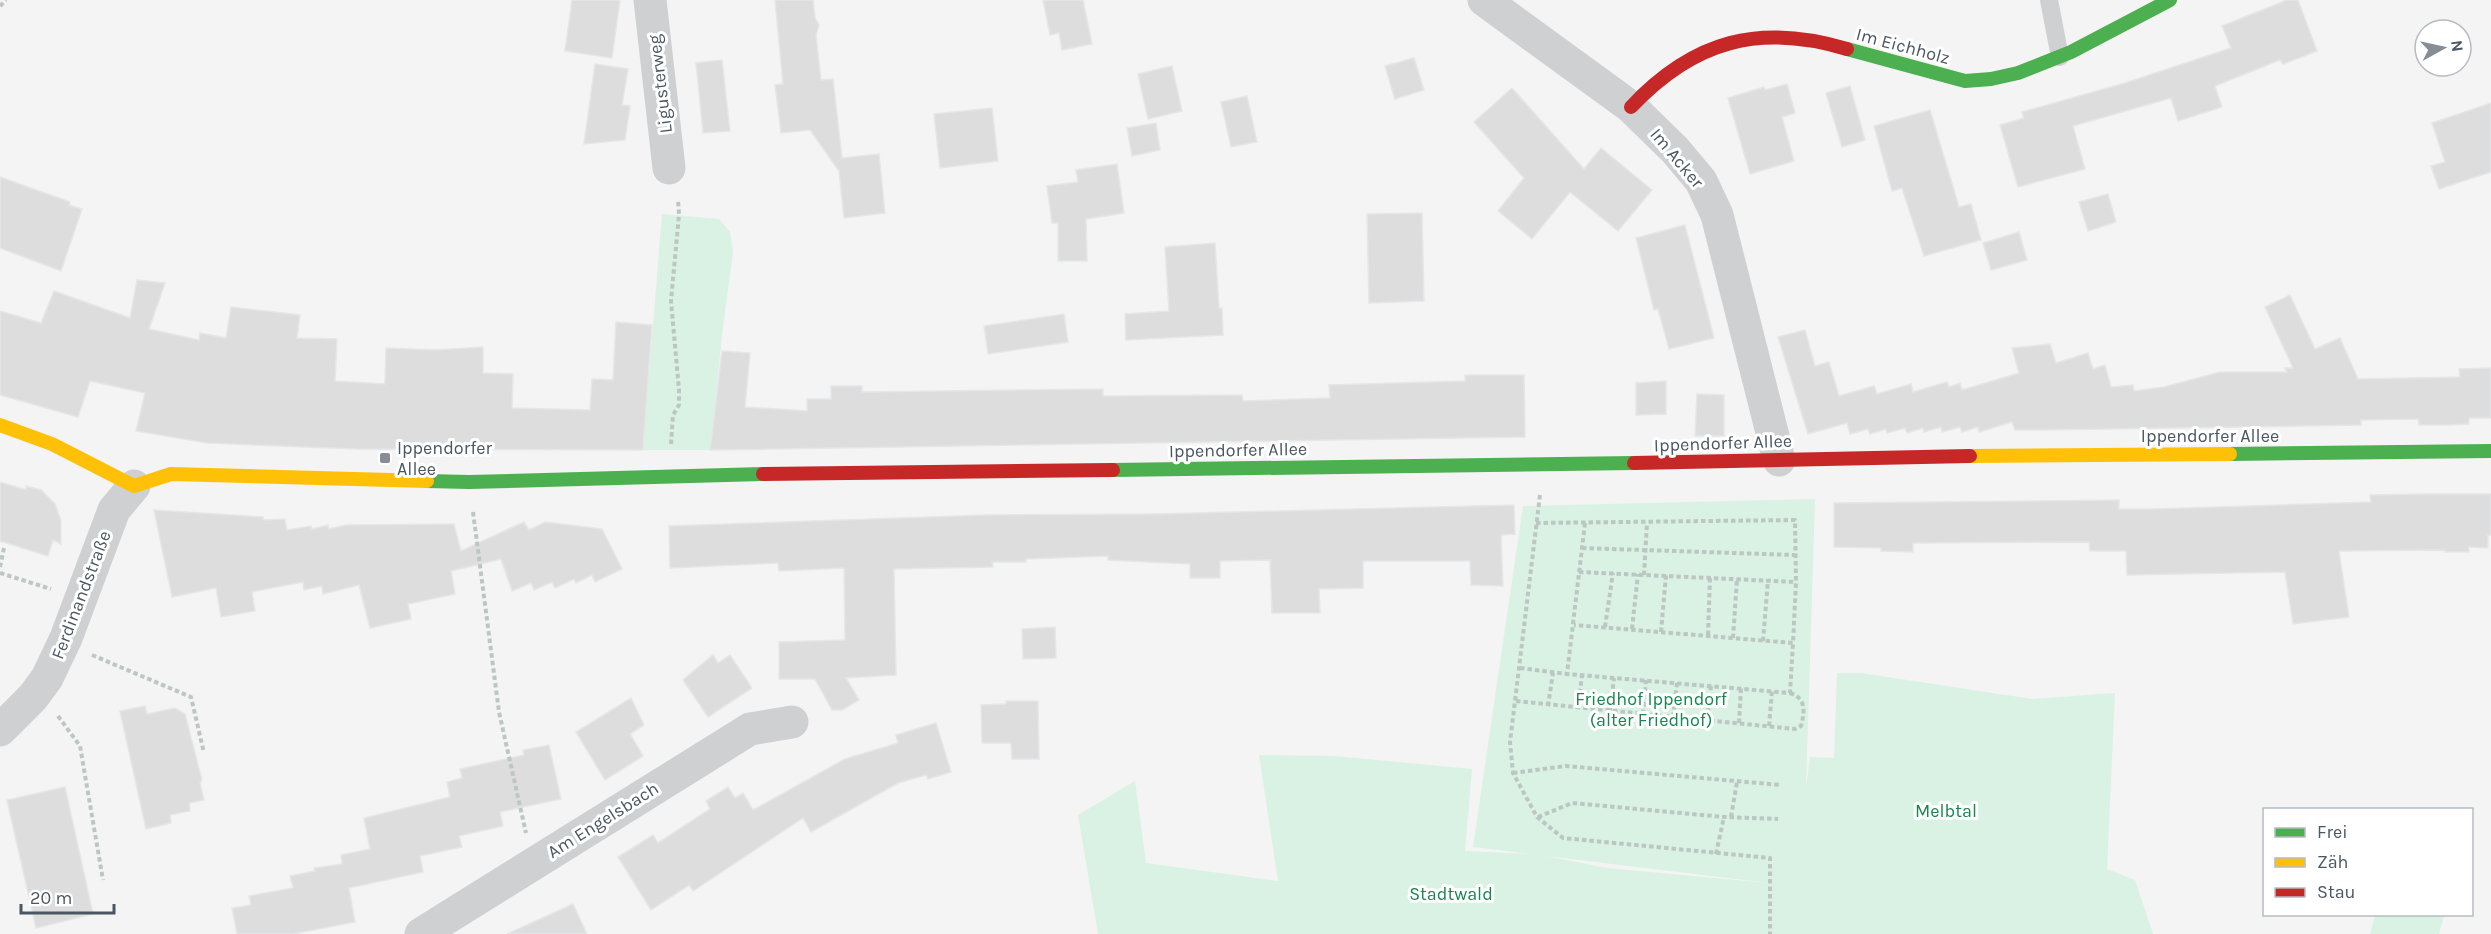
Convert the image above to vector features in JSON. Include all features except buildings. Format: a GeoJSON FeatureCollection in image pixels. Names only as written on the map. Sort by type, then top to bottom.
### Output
{"type":"FeatureCollection","features":[{"type":"Feature","properties":{"kind":"street","name":"Ligusterweg"},"geometry":{"type":"LineString","coordinates":[[650,0],[669,168]]}},
{"type":"Feature","properties":{"kind":"street","name":"Im Acker"},"geometry":{"type":"LineString","coordinates":[[1484,0],[1631,107],[1675,150],[1701,181],[1717,215],[1779,460]]}},
{"type":"Feature","properties":{"kind":"street","name":"Im Eichholz"},"geometry":{"type":"LineString","coordinates":[[1631,107],[1663,75],[1685,62],[1709,50],[1765,36],[1797,37],[1965,81],[1986,81],[2014,74],[2060,57],[2170,0]]}},
{"type":"Feature","properties":{"kind":"street"},"geometry":{"type":"LineString","coordinates":[[0,425],[52,444],[134,486]]}},
{"type":"Feature","properties":{"kind":"street","name":"Ippendorfer Allee"},"geometry":{"type":"LineString","coordinates":[[134,486],[171,474],[469,482],[668,475],[2491,451]]}},
{"type":"Feature","properties":{"kind":"street","name":"Ferdinandstraße"},"geometry":{"type":"LineString","coordinates":[[0,730],[33,697],[51,671],[66,638],[114,510],[134,486]]}},
{"type":"Feature","properties":{"kind":"street","name":"Am Engelsbach"},"geometry":{"type":"LineString","coordinates":[[421,934],[750,729],[792,722]]}},
{"type":"Feature","properties":{"kind":"lane"},"geometry":{"type":"LineString","coordinates":[[2049,0],[2060,57]]}},
{"type":"Feature","properties":{"kind":"path"},"geometry":{"type":"LineString","coordinates":[[0,6],[6,0]]}},
{"type":"Feature","properties":{"kind":"path"},"geometry":{"type":"LineString","coordinates":[[670,449],[673,416],[679,405],[671,301],[679,214],[678,200]]}},
{"type":"Feature","properties":{"kind":"path"},"geometry":{"type":"LineString","coordinates":[[1545,465],[1510,742],[1513,773],[1537,817],[1563,838],[1770,858],[1770,934]]}},
{"type":"Feature","properties":{"kind":"path"},"geometry":{"type":"LineString","coordinates":[[472,506],[500,712],[528,844],[535,862]]}},
{"type":"Feature","properties":{"kind":"path"},"geometry":{"type":"LineString","coordinates":[[1536,523],[1795,520],[1796,582],[1790,693]]}},
{"type":"Feature","properties":{"kind":"path"},"geometry":{"type":"LineString","coordinates":[[1567,674],[1585,523]]}},
{"type":"Feature","properties":{"kind":"path"},"geometry":{"type":"LineString","coordinates":[[1644,575],[1647,523]]}},
{"type":"Feature","properties":{"kind":"path"},"geometry":{"type":"LineString","coordinates":[[0,567],[4,548]]}},
{"type":"Feature","properties":{"kind":"path"},"geometry":{"type":"LineString","coordinates":[[1582,548],[1795,555]]}},
{"type":"Feature","properties":{"kind":"path"},"geometry":{"type":"LineString","coordinates":[[1579,572],[1796,582]]}},
{"type":"Feature","properties":{"kind":"path"},"geometry":{"type":"LineString","coordinates":[[0,573],[50,589]]}},
{"type":"Feature","properties":{"kind":"path"},"geometry":{"type":"LineString","coordinates":[[1605,627],[1613,573]]}},
{"type":"Feature","properties":{"kind":"path"},"geometry":{"type":"LineString","coordinates":[[1632,629],[1638,574]]}},
{"type":"Feature","properties":{"kind":"path"},"geometry":{"type":"LineString","coordinates":[[1660,632],[1666,576]]}},
{"type":"Feature","properties":{"kind":"path"},"geometry":{"type":"LineString","coordinates":[[1708,635],[1710,578]]}},
{"type":"Feature","properties":{"kind":"path"},"geometry":{"type":"LineString","coordinates":[[1733,638],[1737,579]]}},
{"type":"Feature","properties":{"kind":"path"},"geometry":{"type":"LineString","coordinates":[[1763,641],[1768,580]]}},
{"type":"Feature","properties":{"kind":"path"},"geometry":{"type":"LineString","coordinates":[[1574,625],[1793,644]]}},
{"type":"Feature","properties":{"kind":"path"},"geometry":{"type":"LineString","coordinates":[[91,654],[191,697],[204,753]]}},
{"type":"Feature","properties":{"kind":"path"},"geometry":{"type":"LineString","coordinates":[[1516,701],[1795,729],[1801,726],[1804,705],[1802,699],[1790,693],[1552,673],[1520,668]]}},
{"type":"Feature","properties":{"kind":"path"},"geometry":{"type":"LineString","coordinates":[[1548,706],[1552,673]]}},
{"type":"Feature","properties":{"kind":"path"},"geometry":{"type":"LineString","coordinates":[[1578,708],[1582,675]]}},
{"type":"Feature","properties":{"kind":"path"},"geometry":{"type":"LineString","coordinates":[[1610,711],[1614,678]]}},
{"type":"Feature","properties":{"kind":"path"},"geometry":{"type":"LineString","coordinates":[[1643,714],[1646,680]]}},
{"type":"Feature","properties":{"kind":"path"},"geometry":{"type":"LineString","coordinates":[[1672,717],[1677,683]]}},
{"type":"Feature","properties":{"kind":"path"},"geometry":{"type":"LineString","coordinates":[[1707,720],[1711,686]]}},
{"type":"Feature","properties":{"kind":"path"},"geometry":{"type":"LineString","coordinates":[[1739,723],[1741,688]]}},
{"type":"Feature","properties":{"kind":"path"},"geometry":{"type":"LineString","coordinates":[[1769,726],[1772,691]]}},
{"type":"Feature","properties":{"kind":"path"},"geometry":{"type":"LineString","coordinates":[[57,716],[80,746],[103,880]]}},
{"type":"Feature","properties":{"kind":"path"},"geometry":{"type":"LineString","coordinates":[[1513,773],[1566,766],[1781,785]]}},
{"type":"Feature","properties":{"kind":"path"},"geometry":{"type":"LineString","coordinates":[[1731,818],[1737,782]]}},
{"type":"Feature","properties":{"kind":"path"},"geometry":{"type":"LineString","coordinates":[[1537,817],[1572,803],[1731,818],[1778,819]]}},
{"type":"Feature","properties":{"kind":"path"},"geometry":{"type":"LineString","coordinates":[[1716,854],[1724,817]]}},
{"type":"Feature","properties":{"kind":"green space"},"geometry":{"type":"Polygon","coordinates":[[[662,214],[719,219],[730,232],[733,253],[710,450],[643,450],[662,214]]]}},
{"type":"Feature","properties":{"kind":"green space"},"geometry":{"type":"Polygon","coordinates":[[[1815,499],[1806,788],[1810,757],[1834,758],[1837,673],[1861,673],[2032,699],[2115,693],[2107,869],[2135,880],[2153,934],[1098,934],[1078,815],[1135,781],[1146,863],[1278,881],[1259,755],[1334,756],[1472,769],[1465,851],[1530,854],[1473,847],[1523,506],[1815,499]],[[1546,856],[1607,868],[1769,883],[1546,856]]]}},
{"type":"Feature","properties":{"kind":"green space"},"geometry":{"type":"Polygon","coordinates":[[[2374,916],[2444,916],[2439,934],[2370,934],[2374,916]]]}},
{"type":"Feature","properties":{"kind":"traffic: fast"},"geometry":{"type":"LineString","coordinates":[[1847,49],[1965,81],[1991,79],[2018,73],[2071,52],[2170,0]]}},
{"type":"Feature","properties":{"kind":"traffic: fast"},"geometry":{"type":"LineString","coordinates":[[2230,454],[2491,451]]}},
{"type":"Feature","properties":{"kind":"traffic: fast"},"geometry":{"type":"LineString","coordinates":[[1113,470],[1634,463]]}},
{"type":"Feature","properties":{"kind":"traffic: fast"},"geometry":{"type":"LineString","coordinates":[[427,481],[469,482],[763,474]]}},
{"type":"Feature","properties":{"kind":"traffic: slow"},"geometry":{"type":"LineString","coordinates":[[0,425],[52,444],[134,486],[171,474],[427,481]]}},
{"type":"Feature","properties":{"kind":"traffic: slow"},"geometry":{"type":"LineString","coordinates":[[1970,456],[2230,454]]}},
{"type":"Feature","properties":{"kind":"traffic: jam"},"geometry":{"type":"LineString","coordinates":[[1631,107],[1655,84],[1679,66],[1704,52],[1730,43],[1757,38],[1785,38],[1815,41],[1847,49]]}},
{"type":"Feature","properties":{"kind":"traffic: jam"},"geometry":{"type":"LineString","coordinates":[[1634,463],[1970,456]]}},
{"type":"Feature","properties":{"kind":"traffic: jam"},"geometry":{"type":"LineString","coordinates":[[763,474],[1113,470]]}},
{"type":"Feature","properties":{"kind":"place","name":"Ippendorfer Allee"},"geometry":{"type":"Point","coordinates":[385,458]}},
{"type":"Feature","properties":{"kind":"park label","name":"Friedhof Ippendorf (alter Friedhof)"},"geometry":{"type":"Point","coordinates":[1651,709]}},
{"type":"Feature","properties":{"kind":"park label","name":"Melbtal"},"geometry":{"type":"Point","coordinates":[1946,811]}},
{"type":"Feature","properties":{"kind":"park label","name":"Stadtwald"},"geometry":{"type":"Point","coordinates":[1451,894]}}]}
